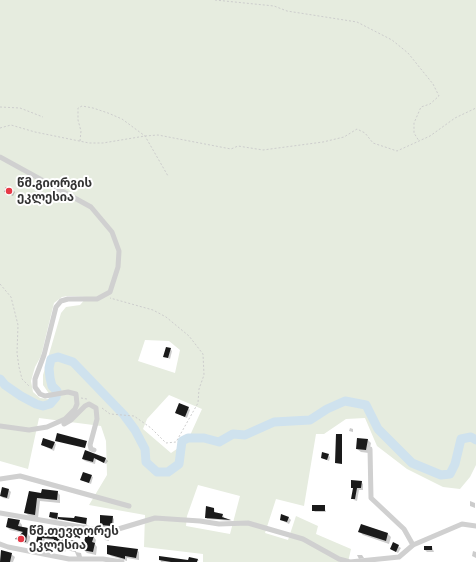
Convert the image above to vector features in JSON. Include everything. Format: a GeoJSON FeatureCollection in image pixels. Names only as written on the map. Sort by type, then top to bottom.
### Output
{"type":"FeatureCollection","features":[{"type":"Feature","properties":{"kind":"street"},"geometry":{"type":"LineString","coordinates":[[0,157],[92,207],[105,220],[112,232],[119,251],[118,267],[110,292],[97,299],[68,299],[61,301],[56,307],[44,355],[35,379],[35,387],[40,394],[50,396],[68,392],[73,393],[77,398],[75,409],[71,415],[48,427]]}},
{"type":"Feature","properties":{"kind":"street"},"geometry":{"type":"LineString","coordinates":[[0,426],[29,430],[66,423],[85,406],[89,404],[93,405],[97,413],[90,448],[94,450]]}},
{"type":"Feature","properties":{"kind":"street"},"geometry":{"type":"LineString","coordinates":[[370,449],[371,498],[404,529],[413,545]]}},
{"type":"Feature","properties":{"kind":"street"},"geometry":{"type":"LineString","coordinates":[[0,479],[20,476],[129,506]]}},
{"type":"Feature","properties":{"kind":"street"},"geometry":{"type":"LineString","coordinates":[[0,513],[104,531],[115,530],[155,518],[200,521],[219,524],[248,523],[303,539],[339,559],[350,562],[399,557],[413,545],[462,524],[476,526]]}},
{"type":"Feature","properties":{"kind":"street"},"geometry":{"type":"LineString","coordinates":[[0,544],[8,547],[69,559],[103,559],[121,562]]}},
{"type":"Feature","properties":{"kind":"path"},"geometry":{"type":"LineString","coordinates":[[215,0],[274,6],[287,11],[357,22],[392,40],[408,53],[433,84],[438,96],[430,104],[421,107],[414,123],[414,133],[420,141]]}},
{"type":"Feature","properties":{"kind":"path"},"geometry":{"type":"LineString","coordinates":[[80,141],[81,131],[78,108],[82,106],[98,109],[122,119],[145,136],[168,176]]}},
{"type":"Feature","properties":{"kind":"path"},"geometry":{"type":"LineString","coordinates":[[0,107],[20,108],[43,117]]}},
{"type":"Feature","properties":{"kind":"path"},"geometry":{"type":"LineString","coordinates":[[0,128],[11,125],[35,132],[80,141],[103,143],[145,136],[179,139],[231,149],[238,146],[263,150],[323,142],[344,137],[357,129],[365,134],[373,143],[397,151],[430,136],[455,118],[476,108]]}},
{"type":"Feature","properties":{"kind":"path"},"geometry":{"type":"LineString","coordinates":[[0,284],[11,297],[18,325],[17,353],[22,379],[40,394]]}},
{"type":"Feature","properties":{"kind":"path"},"geometry":{"type":"LineString","coordinates":[[99,406],[110,414],[134,416],[151,428],[166,443],[170,444],[176,442],[198,403],[199,389],[204,375],[203,354],[189,336],[166,317],[152,310],[103,297]]}},
{"type":"Feature","properties":{"kind":"path"},"geometry":{"type":"LineString","coordinates":[[77,398],[89,400]]}},
{"type":"Feature","properties":{"kind":"shaded area"},"geometry":{"type":"Polygon","coordinates":[[[0,0],[476,0],[476,465],[470,477],[460,489],[443,487],[407,469],[377,446],[365,418],[346,419],[324,434],[316,434],[304,506],[276,499],[265,533],[288,540],[296,516],[318,526],[316,534],[351,549],[348,562],[203,562],[203,554],[144,547],[145,515],[89,505],[107,475],[106,441],[101,426],[39,418],[28,469],[0,461],[0,0]],[[62,297],[54,303],[41,356],[35,367],[31,381],[33,392],[40,398],[52,398],[43,385],[43,375],[61,313],[66,307],[80,305],[87,297],[62,297]],[[145,340],[138,361],[175,373],[180,350],[169,341],[145,340]],[[169,395],[147,419],[143,429],[171,453],[187,442],[202,409],[169,395]],[[198,485],[187,516],[186,526],[230,534],[240,496],[198,485]]]}},
{"type":"Feature","properties":{"kind":"building","name":"წმ.გიორგის ეკლესია"},"geometry":{"type":"Polygon","coordinates":[[[6,187],[13,189],[12,194],[4,192],[6,187]]]}},
{"type":"Feature","properties":{"kind":"building"},"geometry":{"type":"Polygon","coordinates":[[[166,347],[171,348],[168,358],[163,357],[166,347]]]}},
{"type":"Feature","properties":{"kind":"building"},"geometry":{"type":"Polygon","coordinates":[[[179,403],[189,407],[185,417],[175,413],[179,403]]]}},
{"type":"Feature","properties":{"kind":"building"},"geometry":{"type":"Polygon","coordinates":[[[57,433],[87,441],[85,448],[55,441],[57,433]]]}},
{"type":"Feature","properties":{"kind":"building"},"geometry":{"type":"Polygon","coordinates":[[[336,434],[342,434],[342,464],[335,463],[336,434]]]}},
{"type":"Feature","properties":{"kind":"building"},"geometry":{"type":"Polygon","coordinates":[[[43,438],[55,442],[52,449],[41,445],[43,438]]]}},
{"type":"Feature","properties":{"kind":"building"},"geometry":{"type":"Polygon","coordinates":[[[357,438],[368,439],[366,450],[356,449],[357,438]]]}},
{"type":"Feature","properties":{"kind":"building"},"geometry":{"type":"Polygon","coordinates":[[[85,450],[106,458],[104,463],[94,458],[93,462],[82,459],[85,450]]]}},
{"type":"Feature","properties":{"kind":"building"},"geometry":{"type":"Polygon","coordinates":[[[322,452],[329,454],[327,460],[321,458],[322,452]]]}},
{"type":"Feature","properties":{"kind":"building"},"geometry":{"type":"Polygon","coordinates":[[[83,472],[92,475],[89,483],[80,480],[83,472]]]}},
{"type":"Feature","properties":{"kind":"building"},"geometry":{"type":"Polygon","coordinates":[[[351,480],[362,481],[361,488],[357,488],[355,499],[351,499],[353,488],[351,488],[351,480]]]}},
{"type":"Feature","properties":{"kind":"building"},"geometry":{"type":"Polygon","coordinates":[[[2,487],[9,489],[7,498],[0,496],[2,487]]]}},
{"type":"Feature","properties":{"kind":"building"},"geometry":{"type":"Polygon","coordinates":[[[42,489],[58,491],[57,500],[37,498],[35,515],[24,513],[29,491],[41,493],[42,489]]]}},
{"type":"Feature","properties":{"kind":"building"},"geometry":{"type":"Polygon","coordinates":[[[312,505],[325,505],[325,511],[312,511],[312,505]]]}},
{"type":"Feature","properties":{"kind":"building"},"geometry":{"type":"Polygon","coordinates":[[[206,506],[214,508],[214,512],[223,514],[222,517],[231,520],[205,518],[206,506]]]}},
{"type":"Feature","properties":{"kind":"building"},"geometry":{"type":"Polygon","coordinates":[[[50,512],[58,513],[57,519],[49,517],[50,512]]]}},
{"type":"Feature","properties":{"kind":"building"},"geometry":{"type":"Polygon","coordinates":[[[281,514],[289,517],[287,522],[280,520],[281,514]]]}},
{"type":"Feature","properties":{"kind":"building"},"geometry":{"type":"Polygon","coordinates":[[[100,515],[113,516],[112,526],[100,525],[100,515]]]}},
{"type":"Feature","properties":{"kind":"building"},"geometry":{"type":"Polygon","coordinates":[[[75,516],[87,518],[86,524],[58,519],[58,517],[74,518],[75,516]]]}},
{"type":"Feature","properties":{"kind":"building"},"geometry":{"type":"Polygon","coordinates":[[[8,518],[20,520],[18,526],[28,528],[26,542],[15,539],[23,532],[6,527],[8,518]]]}},
{"type":"Feature","properties":{"kind":"building"},"geometry":{"type":"Polygon","coordinates":[[[361,524],[388,533],[386,541],[358,532],[361,524]]]}},
{"type":"Feature","properties":{"kind":"building"},"geometry":{"type":"Polygon","coordinates":[[[57,527],[67,529],[65,539],[76,541],[74,550],[64,548],[63,551],[58,550],[53,544],[54,539],[42,538],[42,543],[36,542],[38,534],[41,535],[42,530],[56,532],[57,527]]]}},
{"type":"Feature","properties":{"kind":"building"},"geometry":{"type":"Polygon","coordinates":[[[86,534],[94,536],[92,542],[95,543],[93,552],[82,550],[86,534]]]}},
{"type":"Feature","properties":{"kind":"building"},"geometry":{"type":"Polygon","coordinates":[[[393,542],[399,545],[396,552],[390,549],[393,542]]]}},
{"type":"Feature","properties":{"kind":"building"},"geometry":{"type":"Polygon","coordinates":[[[107,545],[138,549],[136,558],[125,556],[125,559],[107,554],[107,545]]]}},
{"type":"Feature","properties":{"kind":"building"},"geometry":{"type":"Polygon","coordinates":[[[424,546],[432,546],[432,550],[424,550],[424,546]]]}},
{"type":"Feature","properties":{"kind":"building"},"geometry":{"type":"Polygon","coordinates":[[[1,550],[12,553],[10,562],[0,562],[1,550]]]}},
{"type":"Feature","properties":{"kind":"building"},"geometry":{"type":"Polygon","coordinates":[[[159,556],[188,560],[189,557],[198,559],[197,562],[171,562],[159,560],[159,556]]]}},
{"type":"Feature","properties":{"kind":"waterway"},"geometry":{"type":"LineString","coordinates":[[0,379],[5,385],[21,396],[43,406],[50,404],[56,397],[57,391],[52,386],[50,378],[49,368],[51,359],[58,357],[73,362],[124,415],[135,430],[145,449],[146,462],[157,472],[168,472],[179,464],[182,441],[188,438],[204,438],[219,442],[233,434],[245,435],[274,422],[310,420],[327,409],[345,401],[366,405],[378,429],[412,463],[441,475],[450,474],[455,464],[461,439],[471,437],[476,440]]}},
{"type":"Feature","properties":{"kind":"place","name":"წმ.გიორგის ეკლესია"},"geometry":{"type":"Point","coordinates":[9,191]}},
{"type":"Feature","properties":{"kind":"place","name":"წმ.თევდორეს ეკლესია"},"geometry":{"type":"Point","coordinates":[21,539]}}]}
